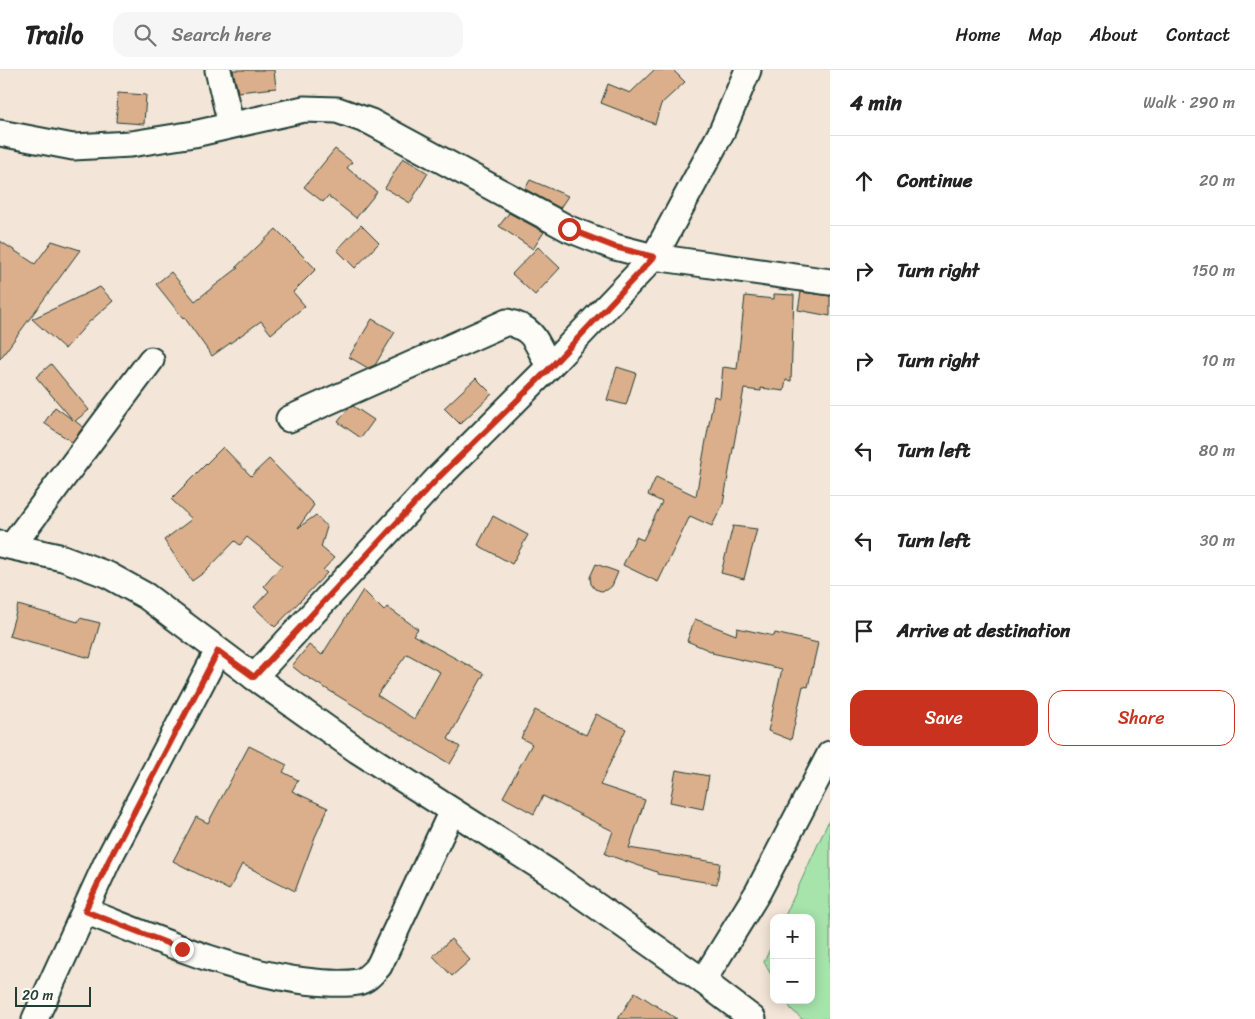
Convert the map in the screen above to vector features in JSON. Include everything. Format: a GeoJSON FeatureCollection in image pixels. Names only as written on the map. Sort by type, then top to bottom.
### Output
{"type":"FeatureCollection","features":[{"type":"Feature","properties":{"kind":"street"},"geometry":{"type":"LineString","coordinates":[[218,70],[231,125]]}},
{"type":"Feature","properties":{"kind":"street"},"geometry":{"type":"LineString","coordinates":[[254,677],[438,478],[550,368],[654,257],[722,131],[748,70]]}},
{"type":"Feature","properties":{"kind":"street"},"geometry":{"type":"LineString","coordinates":[[0,133],[73,147],[131,144],[194,134],[304,109],[337,110],[371,122],[569,229],[615,247],[654,257],[830,282]]}},
{"type":"Feature","properties":{"kind":"street"},"geometry":{"type":"LineString","coordinates":[[290,419],[507,322],[520,324],[530,331],[550,368]]}},
{"type":"Feature","properties":{"kind":"street"},"geometry":{"type":"LineString","coordinates":[[151,360],[6,545],[63,558],[108,575],[146,596],[218,651],[357,750],[547,871],[703,981],[752,1019]]}},
{"type":"Feature","properties":{"kind":"street"},"geometry":{"type":"LineString","coordinates":[[36,1019],[108,862],[218,651]]}},
{"type":"Feature","properties":{"kind":"street"},"geometry":{"type":"LineString","coordinates":[[703,981],[758,892],[830,754]]}},
{"type":"Feature","properties":{"kind":"street"},"geometry":{"type":"LineString","coordinates":[[85,911],[227,965],[290,979],[328,984],[360,982],[370,976],[379,966],[452,811]]}},
{"type":"Feature","properties":{"kind":"green space"},"geometry":{"type":"Polygon","coordinates":[[[830,818],[830,1019],[802,1019],[788,1004],[815,1004],[815,914],[786,914],[830,818]]]}},
{"type":"Feature","properties":{"kind":"green space"},"geometry":{"type":"Polygon","coordinates":[[[770,949],[770,973],[764,962],[770,949]]]}},
{"type":"Feature","properties":{"kind":"building"},"geometry":{"type":"Polygon","coordinates":[[[233,70],[274,70],[276,88],[238,92],[233,70]]]}},
{"type":"Feature","properties":{"kind":"building"},"geometry":{"type":"Polygon","coordinates":[[[654,70],[673,70],[685,82],[661,104],[655,124],[601,103],[608,84],[630,93],[654,70]]]}},
{"type":"Feature","properties":{"kind":"building"},"geometry":{"type":"Polygon","coordinates":[[[118,93],[146,95],[144,124],[116,122],[118,93]]]}},
{"type":"Feature","properties":{"kind":"building"},"geometry":{"type":"Polygon","coordinates":[[[335,149],[352,162],[347,168],[377,192],[356,218],[328,196],[323,202],[304,187],[335,149]]]}},
{"type":"Feature","properties":{"kind":"building"},"geometry":{"type":"Polygon","coordinates":[[[403,158],[428,173],[410,203],[385,188],[403,158]]]}},
{"type":"Feature","properties":{"kind":"building"},"geometry":{"type":"Polygon","coordinates":[[[530,180],[568,196],[560,208],[525,189],[530,180]]]}},
{"type":"Feature","properties":{"kind":"building"},"geometry":{"type":"Polygon","coordinates":[[[509,213],[544,232],[533,249],[499,226],[509,213]]]}},
{"type":"Feature","properties":{"kind":"building"},"geometry":{"type":"Polygon","coordinates":[[[361,225],[379,243],[355,268],[337,250],[361,225]]]}},
{"type":"Feature","properties":{"kind":"building"},"geometry":{"type":"Polygon","coordinates":[[[276,229],[316,269],[293,292],[305,306],[271,334],[261,321],[212,356],[184,317],[156,284],[171,272],[195,301],[238,268],[236,267],[276,229]]]}},
{"type":"Feature","properties":{"kind":"building"},"geometry":{"type":"Polygon","coordinates":[[[0,241],[35,264],[52,241],[80,250],[0,359],[0,241]]]}},
{"type":"Feature","properties":{"kind":"building"},"geometry":{"type":"Polygon","coordinates":[[[538,247],[560,268],[535,295],[512,274],[538,247]]]}},
{"type":"Feature","properties":{"kind":"building"},"geometry":{"type":"Polygon","coordinates":[[[100,287],[113,301],[89,322],[65,349],[32,319],[100,287]]]}},
{"type":"Feature","properties":{"kind":"building"},"geometry":{"type":"Polygon","coordinates":[[[801,292],[830,296],[830,316],[798,310],[801,292]]]}},
{"type":"Feature","properties":{"kind":"building"},"geometry":{"type":"Polygon","coordinates":[[[774,294],[794,295],[791,381],[786,380],[784,391],[761,388],[761,391],[744,389],[723,504],[712,526],[690,516],[658,582],[623,565],[636,537],[643,540],[662,502],[648,495],[656,477],[696,496],[714,396],[720,398],[723,367],[737,369],[745,296],[774,299],[774,294]]]}},
{"type":"Feature","properties":{"kind":"building"},"geometry":{"type":"Polygon","coordinates":[[[372,319],[395,332],[375,365],[368,368],[349,357],[372,319]]]}},
{"type":"Feature","properties":{"kind":"building"},"geometry":{"type":"Polygon","coordinates":[[[51,364],[89,410],[75,421],[83,427],[72,442],[44,423],[55,407],[73,420],[36,377],[51,364]]]}},
{"type":"Feature","properties":{"kind":"building"},"geometry":{"type":"Polygon","coordinates":[[[617,367],[636,373],[626,405],[607,400],[617,367]]]}},
{"type":"Feature","properties":{"kind":"building"},"geometry":{"type":"Polygon","coordinates":[[[476,378],[492,394],[460,424],[444,408],[476,378]]]}},
{"type":"Feature","properties":{"kind":"building"},"geometry":{"type":"Polygon","coordinates":[[[353,406],[374,420],[361,438],[338,422],[348,409],[353,406]]]}},
{"type":"Feature","properties":{"kind":"building"},"geometry":{"type":"Polygon","coordinates":[[[223,447],[251,476],[269,459],[314,505],[298,528],[316,515],[327,527],[321,547],[334,558],[323,570],[327,573],[275,627],[254,607],[269,591],[264,586],[282,565],[247,537],[240,545],[235,541],[206,571],[192,581],[164,540],[192,519],[171,499],[223,447]]]}},
{"type":"Feature","properties":{"kind":"building"},"geometry":{"type":"Polygon","coordinates":[[[493,516],[528,535],[512,564],[478,545],[493,516]]]}},
{"type":"Feature","properties":{"kind":"building"},"geometry":{"type":"Polygon","coordinates":[[[733,526],[757,529],[744,579],[721,573],[733,526]]]}},
{"type":"Feature","properties":{"kind":"building"},"geometry":{"type":"Polygon","coordinates":[[[596,564],[618,572],[612,586],[607,590],[595,589],[591,584],[590,577],[596,564]]]}},
{"type":"Feature","properties":{"kind":"building"},"geometry":{"type":"Polygon","coordinates":[[[363,590],[384,611],[387,607],[418,629],[413,635],[484,674],[448,739],[460,747],[450,764],[302,674],[292,666],[309,645],[322,655],[363,590]],[[407,654],[377,695],[414,719],[440,672],[407,654]]]}},
{"type":"Feature","properties":{"kind":"building"},"geometry":{"type":"Polygon","coordinates":[[[18,605],[78,622],[80,618],[100,623],[90,658],[9,636],[18,605]]]}},
{"type":"Feature","properties":{"kind":"building"},"geometry":{"type":"Polygon","coordinates":[[[695,619],[736,635],[737,628],[774,636],[775,633],[818,643],[808,687],[803,686],[791,740],[768,731],[782,669],[712,653],[687,641],[695,619]]]}},
{"type":"Feature","properties":{"kind":"building"},"geometry":{"type":"Polygon","coordinates":[[[535,710],[586,735],[596,714],[626,729],[600,785],[645,800],[629,848],[720,863],[717,884],[657,874],[657,872],[605,854],[613,831],[543,796],[534,814],[503,797],[532,744],[521,738],[535,710]]]}},
{"type":"Feature","properties":{"kind":"building"},"geometry":{"type":"Polygon","coordinates":[[[249,746],[287,765],[283,772],[298,780],[292,791],[328,808],[295,891],[242,864],[229,890],[173,861],[196,817],[208,823],[249,746]]]}},
{"type":"Feature","properties":{"kind":"building"},"geometry":{"type":"Polygon","coordinates":[[[676,770],[709,776],[703,809],[670,802],[676,770]]]}},
{"type":"Feature","properties":{"kind":"building"},"geometry":{"type":"Polygon","coordinates":[[[451,939],[470,960],[452,976],[433,956],[451,939]]]}},
{"type":"Feature","properties":{"kind":"building"},"geometry":{"type":"Polygon","coordinates":[[[635,992],[677,1019],[618,1019],[635,992]]]}},
{"type":"Feature","properties":{"kind":"route"},"geometry":{"type":"LineString","coordinates":[[182,949],[85,911],[108,862],[218,651],[254,677],[438,478],[550,368],[654,257],[615,247],[569,229]]}}]}
